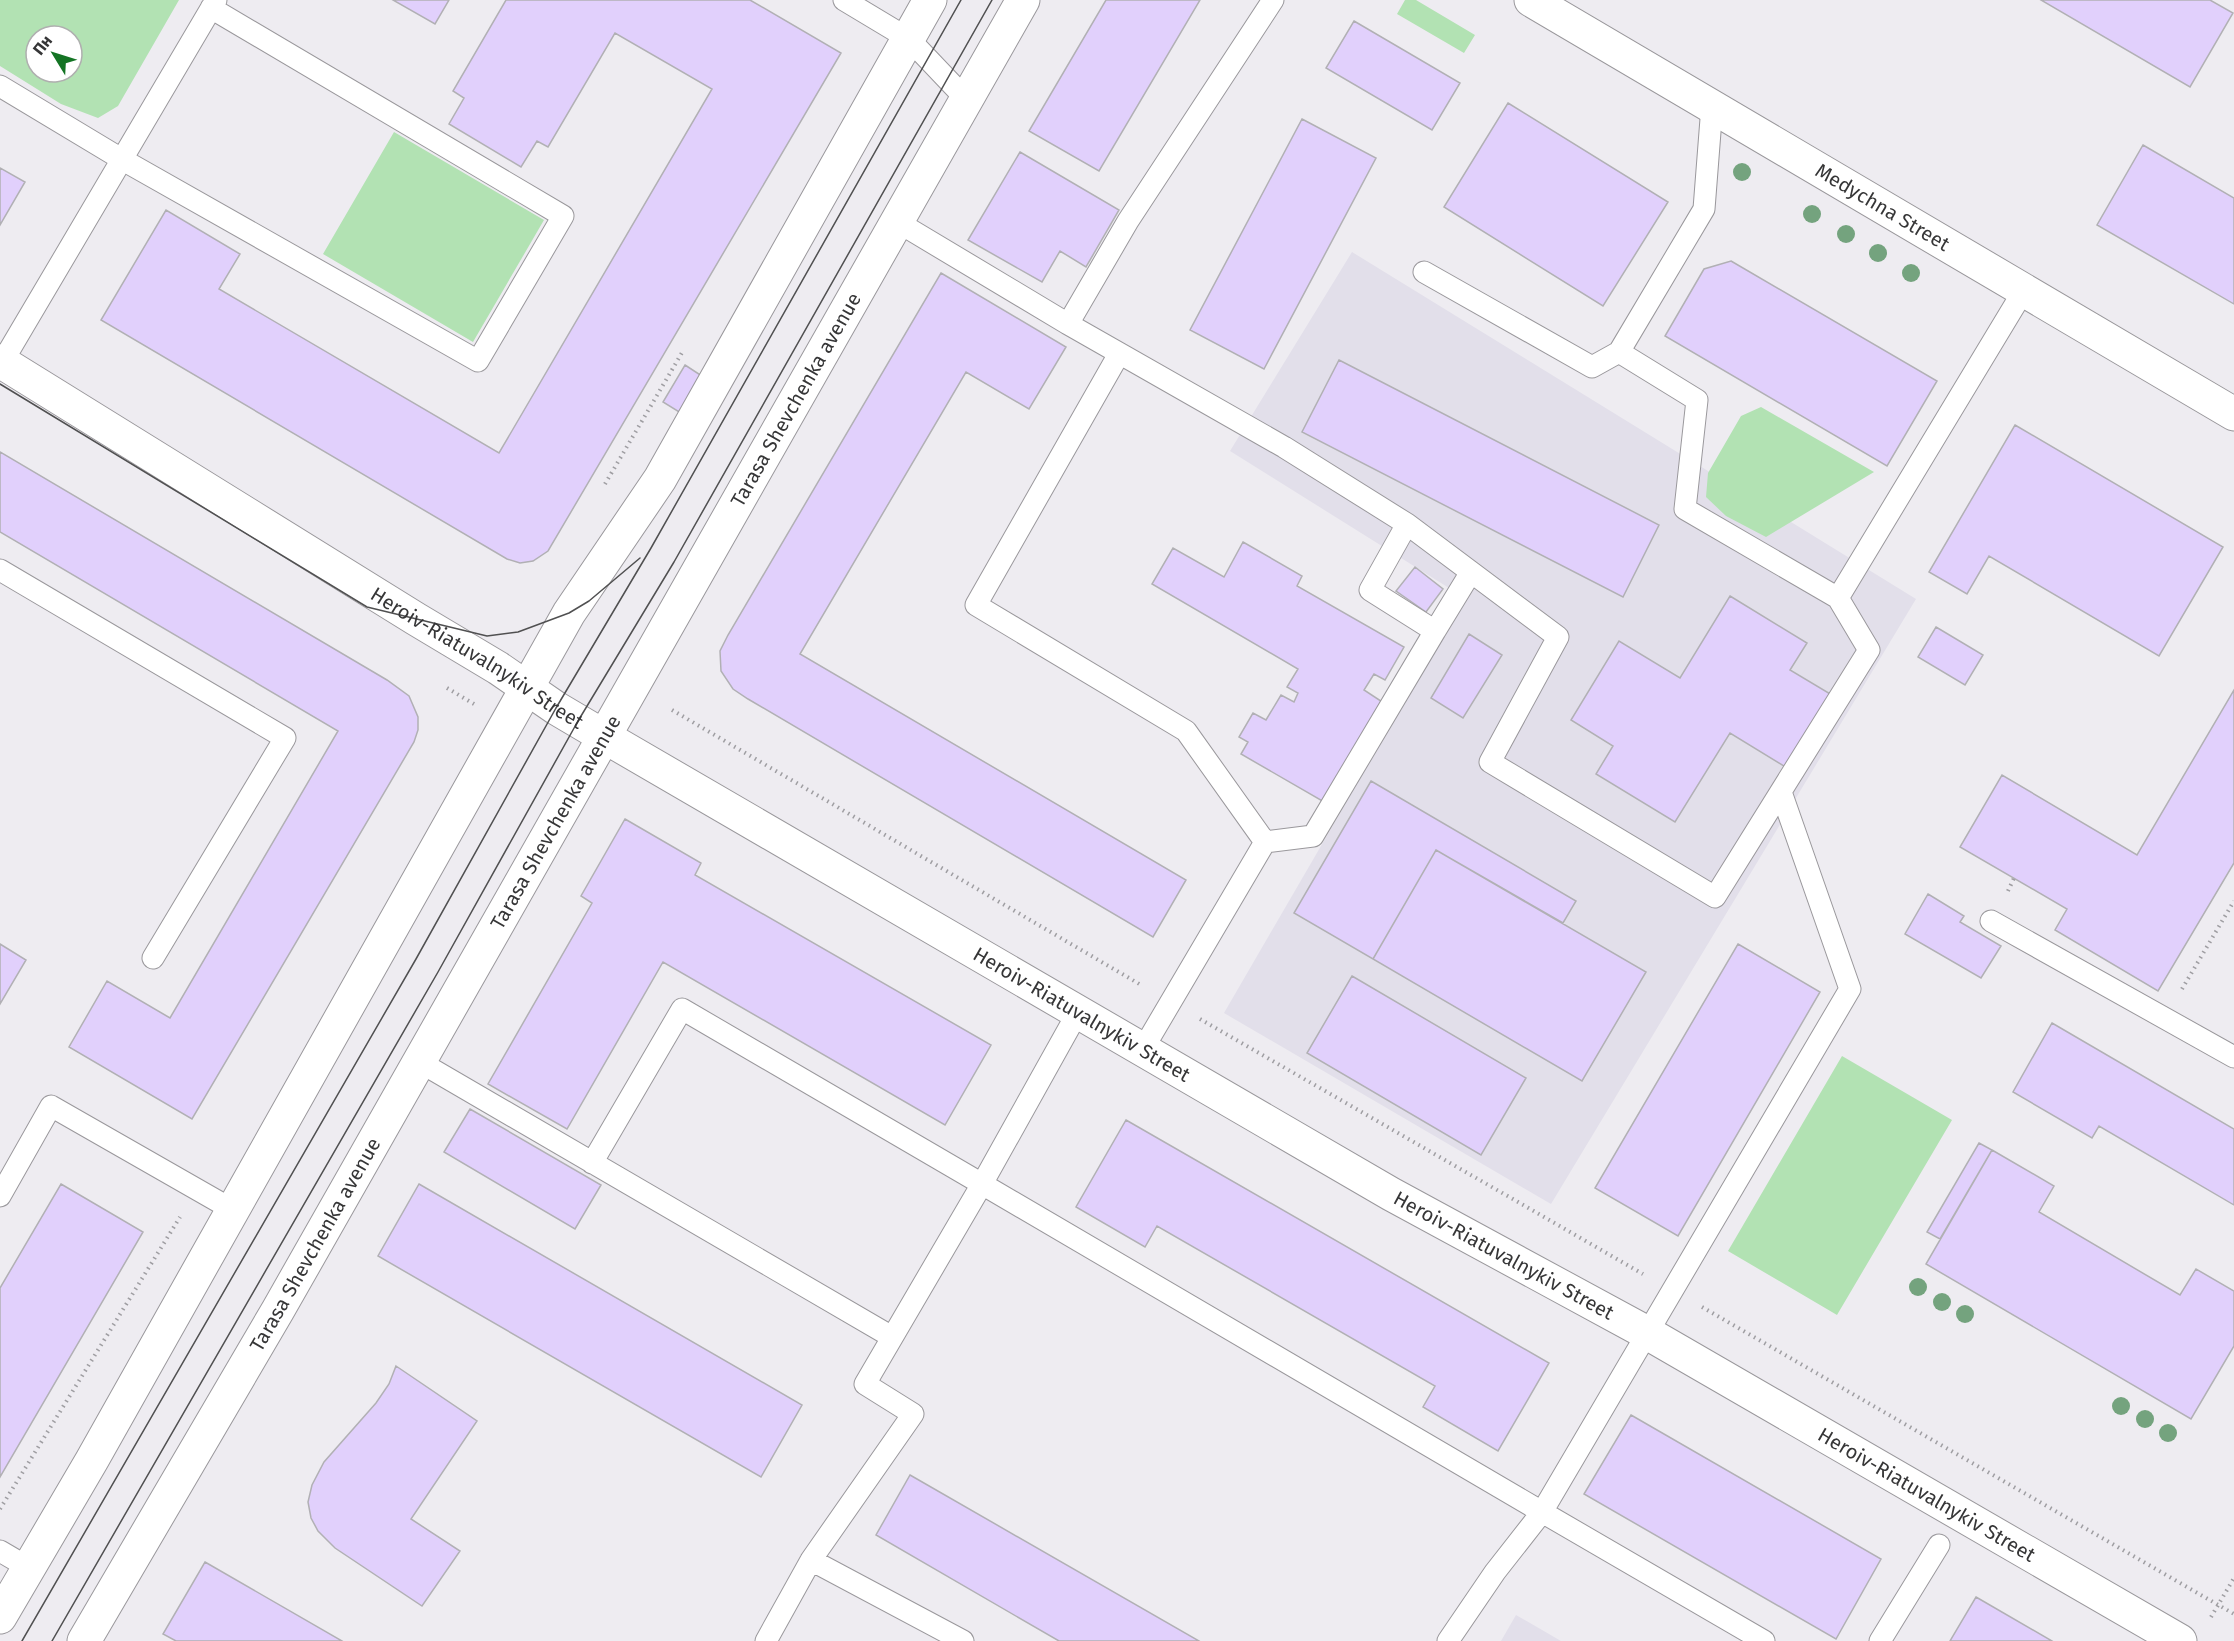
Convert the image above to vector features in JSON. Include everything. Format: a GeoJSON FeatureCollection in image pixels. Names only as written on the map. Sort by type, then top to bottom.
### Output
{"type":"FeatureCollection","features":[{"type":"Feature","properties":{"kind":"main road"},"geometry":{"type":"LineString","coordinates":[[0,1617],[233,1210],[569,612],[660,479],[930,0]]}},
{"type":"Feature","properties":{"kind":"main road","name":"Tarasa Shevchenka avenue"},"geometry":{"type":"LineString","coordinates":[[84,1641],[278,1310],[965,98],[1023,0]]}},
{"type":"Feature","properties":{"kind":"main road","name":"Medychna Street"},"geometry":{"type":"LineString","coordinates":[[1531,0],[2234,414]]}},
{"type":"Feature","properties":{"kind":"main road","name":"Heroiv-Riatuvalnykiv Street"},"geometry":{"type":"LineString","coordinates":[[1,363],[416,620],[498,668],[526,689],[604,737],[1391,1194],[1649,1334],[2180,1641]]}},
{"type":"Feature","properties":{"kind":"lane"},"geometry":{"type":"LineString","coordinates":[[844,0],[909,39],[965,98]]}},
{"type":"Feature","properties":{"kind":"lane"},"geometry":{"type":"LineString","coordinates":[[1068,324],[1128,221],[1273,0]]}},
{"type":"Feature","properties":{"kind":"lane"},"geometry":{"type":"LineString","coordinates":[[0,86],[123,160],[478,361],[563,216],[213,4],[123,160],[1,363]]}},
{"type":"Feature","properties":{"kind":"lane"},"geometry":{"type":"LineString","coordinates":[[1424,272],[1593,367],[1620,352],[1704,208],[1712,106]]}},
{"type":"Feature","properties":{"kind":"lane"},"geometry":{"type":"LineString","coordinates":[[896,221],[1119,354],[1284,447],[1407,524],[1558,637],[1490,762],[1715,897],[1869,650],[1838,598],[1685,509],[1697,400],[1620,352]]}},
{"type":"Feature","properties":{"kind":"lane"},"geometry":{"type":"LineString","coordinates":[[1838,598],[2025,290]]}},
{"type":"Feature","properties":{"kind":"lane"},"geometry":{"type":"LineString","coordinates":[[1119,354],[976,605],[1186,730],[1264,842]]}},
{"type":"Feature","properties":{"kind":"lane"},"geometry":{"type":"LineString","coordinates":[[1407,524],[1370,590],[1435,632]]}},
{"type":"Feature","properties":{"kind":"lane"},"geometry":{"type":"LineString","coordinates":[[0,570],[285,738],[153,958]]}},
{"type":"Feature","properties":{"kind":"lane"},"geometry":{"type":"LineString","coordinates":[[1264,842],[1313,836],[1471,572]]}},
{"type":"Feature","properties":{"kind":"lane"},"geometry":{"type":"LineString","coordinates":[[1448,1641],[1495,1572],[1542,1512],[1649,1334],[1850,989],[1781,792]]}},
{"type":"Feature","properties":{"kind":"lane"},"geometry":{"type":"LineString","coordinates":[[1143,1049],[1264,842]]}},
{"type":"Feature","properties":{"kind":"lane"},"geometry":{"type":"LineString","coordinates":[[1991,921],[2234,1057]]}},
{"type":"Feature","properties":{"kind":"lane"},"geometry":{"type":"LineString","coordinates":[[592,1163],[682,1009],[1764,1641]]}},
{"type":"Feature","properties":{"kind":"lane"},"geometry":{"type":"LineString","coordinates":[[766,1641],[811,1560],[913,1414],[865,1384],[982,1184],[1078,1012]]}},
{"type":"Feature","properties":{"kind":"lane"},"geometry":{"type":"LineString","coordinates":[[418,1061],[892,1337]]}},
{"type":"Feature","properties":{"kind":"lane"},"geometry":{"type":"LineString","coordinates":[[0,1196],[51,1106],[233,1210]]}},
{"type":"Feature","properties":{"kind":"lane"},"geometry":{"type":"LineString","coordinates":[[1880,1641],[1939,1545]]}},
{"type":"Feature","properties":{"kind":"lane"},"geometry":{"type":"LineString","coordinates":[[0,1551],[29,1568]]}},
{"type":"Feature","properties":{"kind":"lane"},"geometry":{"type":"LineString","coordinates":[[811,1560],[963,1641]]}},
{"type":"Feature","properties":{"kind":"path"},"geometry":{"type":"LineString","coordinates":[[672,711],[1171,1002],[2234,1614]]}},
{"type":"Feature","properties":{"kind":"path"},"geometry":{"type":"LineString","coordinates":[[2164,1018],[2234,901]]}},
{"type":"Feature","properties":{"kind":"path"},"geometry":{"type":"LineString","coordinates":[[2207,1623],[2234,1578]]}},
{"type":"Feature","properties":{"kind":"shaded area"},"geometry":{"type":"Polygon","coordinates":[[[1352,252],[1916,599],[1551,1204],[1224,1013],[1465,598],[1230,451],[1352,252]]]}},
{"type":"Feature","properties":{"kind":"shaded area"},"geometry":{"type":"Polygon","coordinates":[[[1516,1615],[1561,1641],[1501,1641],[1516,1615]]]}},
{"type":"Feature","properties":{"kind":"green space"},"geometry":{"type":"Polygon","coordinates":[[[0,0],[179,0],[118,106],[98,118],[61,104],[29,84],[84,84],[84,24],[24,24],[24,81],[0,66],[0,0]]]}},
{"type":"Feature","properties":{"kind":"green space"},"geometry":{"type":"Polygon","coordinates":[[[1405,0],[1416,0],[1475,35],[1464,53],[1397,14],[1405,0]]]}},
{"type":"Feature","properties":{"kind":"green space"},"geometry":{"type":"Polygon","coordinates":[[[394,132],[544,220],[473,342],[323,254],[394,132]]]}},
{"type":"Feature","properties":{"kind":"green space"},"geometry":{"type":"Polygon","coordinates":[[[1761,407],[1874,472],[1766,537],[1726,516],[1706,497],[1708,473],[1741,416],[1761,407]]]}},
{"type":"Feature","properties":{"kind":"green space"},"geometry":{"type":"Polygon","coordinates":[[[1842,1056],[1952,1120],[1837,1315],[1728,1251],[1842,1056]]]}},
{"type":"Feature","properties":{"kind":"building"},"geometry":{"type":"Polygon","coordinates":[[[393,0],[449,0],[435,24],[393,0]]]}},
{"type":"Feature","properties":{"kind":"building"},"geometry":{"type":"Polygon","coordinates":[[[506,0],[750,0],[841,53],[548,551],[533,561],[520,563],[507,559],[101,320],[166,210],[240,254],[219,289],[499,453],[712,89],[615,33],[548,147],[537,141],[521,167],[449,124],[464,98],[453,91],[506,0]]]}},
{"type":"Feature","properties":{"kind":"building"},"geometry":{"type":"Polygon","coordinates":[[[1106,0],[1200,0],[1099,171],[1029,131],[1106,0]]]}},
{"type":"Feature","properties":{"kind":"building"},"geometry":{"type":"Polygon","coordinates":[[[2041,0],[2210,0],[2233,13],[2190,87],[2041,0]]]}},
{"type":"Feature","properties":{"kind":"building"},"geometry":{"type":"Polygon","coordinates":[[[1354,21],[1460,83],[1432,130],[1326,68],[1354,21]]]}},
{"type":"Feature","properties":{"kind":"building"},"geometry":{"type":"Polygon","coordinates":[[[1508,103],[1668,202],[1603,306],[1444,207],[1508,103]]]}},
{"type":"Feature","properties":{"kind":"building"},"geometry":{"type":"Polygon","coordinates":[[[1302,119],[1376,158],[1264,369],[1190,330],[1302,119]]]}},
{"type":"Feature","properties":{"kind":"building"},"geometry":{"type":"Polygon","coordinates":[[[2143,145],[2234,198],[2234,304],[2097,225],[2143,145]]]}},
{"type":"Feature","properties":{"kind":"building"},"geometry":{"type":"Polygon","coordinates":[[[1020,152],[1119,210],[1086,267],[1060,251],[1042,282],[968,240],[1020,152]]]}},
{"type":"Feature","properties":{"kind":"building"},"geometry":{"type":"Polygon","coordinates":[[[0,168],[25,182],[0,225],[0,168]]]}},
{"type":"Feature","properties":{"kind":"building"},"geometry":{"type":"Polygon","coordinates":[[[1731,261],[1937,381],[1887,466],[1665,336],[1704,269],[1731,261]]]}},
{"type":"Feature","properties":{"kind":"building"},"geometry":{"type":"Polygon","coordinates":[[[941,273],[1066,347],[1029,409],[966,372],[800,654],[1186,880],[1153,937],[748,699],[733,689],[721,671],[720,651],[728,635],[941,273]]]}},
{"type":"Feature","properties":{"kind":"building"},"geometry":{"type":"Polygon","coordinates":[[[1339,360],[1659,525],[1623,597],[1302,432],[1339,360]]]}},
{"type":"Feature","properties":{"kind":"building"},"geometry":{"type":"Polygon","coordinates":[[[685,365],[705,378],[684,415],[663,402],[685,365]]]}},
{"type":"Feature","properties":{"kind":"building"},"geometry":{"type":"Polygon","coordinates":[[[2015,425],[2223,547],[2159,656],[1989,556],[1967,594],[1929,572],[2015,425]]]}},
{"type":"Feature","properties":{"kind":"building"},"geometry":{"type":"Polygon","coordinates":[[[0,452],[387,680],[409,696],[418,717],[418,730],[414,742],[192,1119],[69,1047],[107,981],[170,1018],[338,731],[0,532],[0,452]]]}},
{"type":"Feature","properties":{"kind":"building"},"geometry":{"type":"Polygon","coordinates":[[[1243,542],[1302,576],[1297,586],[1404,647],[1385,680],[1374,674],[1364,690],[1390,707],[1331,806],[1241,754],[1248,742],[1239,737],[1253,713],[1266,720],[1281,695],[1294,702],[1298,693],[1287,687],[1298,669],[1152,584],[1173,548],[1224,577],[1243,542]]]}},
{"type":"Feature","properties":{"kind":"building"},"geometry":{"type":"Polygon","coordinates":[[[1415,567],[1443,589],[1426,612],[1396,591],[1415,567]]]}},
{"type":"Feature","properties":{"kind":"building"},"geometry":{"type":"Polygon","coordinates":[[[1730,596],[1807,643],[1790,670],[1837,698],[1792,771],[1730,733],[1675,822],[1596,774],[1613,746],[1571,720],[1619,641],[1680,678],[1730,596]]]}},
{"type":"Feature","properties":{"kind":"building"},"geometry":{"type":"Polygon","coordinates":[[[1936,627],[1983,655],[1965,685],[1918,657],[1936,627]]]}},
{"type":"Feature","properties":{"kind":"building"},"geometry":{"type":"Polygon","coordinates":[[[1469,634],[1502,655],[1463,718],[1431,698],[1469,634]]]}},
{"type":"Feature","properties":{"kind":"building"},"geometry":{"type":"Polygon","coordinates":[[[2234,690],[2234,863],[2158,991],[2055,930],[2067,909],[1960,847],[2002,775],[2137,855],[2234,690]]]}},
{"type":"Feature","properties":{"kind":"building"},"geometry":{"type":"Polygon","coordinates":[[[1371,781],[1576,901],[1563,923],[1436,850],[1373,959],[1294,913],[1371,781]]]}},
{"type":"Feature","properties":{"kind":"building"},"geometry":{"type":"Polygon","coordinates":[[[625,819],[701,863],[695,875],[991,1045],[945,1125],[663,962],[567,1129],[488,1084],[592,903],[581,896],[625,819]]]}},
{"type":"Feature","properties":{"kind":"building"},"geometry":{"type":"Polygon","coordinates":[[[1436,850],[1646,972],[1582,1081],[1373,959],[1436,850]]]}},
{"type":"Feature","properties":{"kind":"building"},"geometry":{"type":"Polygon","coordinates":[[[1928,894],[1964,916],[1960,922],[2001,946],[1981,978],[1905,934],[1928,894]]]}},
{"type":"Feature","properties":{"kind":"building"},"geometry":{"type":"Polygon","coordinates":[[[0,944],[26,960],[0,1004],[0,944]]]}},
{"type":"Feature","properties":{"kind":"building"},"geometry":{"type":"Polygon","coordinates":[[[1738,944],[1820,992],[1678,1236],[1595,1188],[1738,944]]]}},
{"type":"Feature","properties":{"kind":"building"},"geometry":{"type":"Polygon","coordinates":[[[1352,976],[1526,1078],[1481,1155],[1307,1053],[1352,976]]]}},
{"type":"Feature","properties":{"kind":"building"},"geometry":{"type":"Polygon","coordinates":[[[2052,1023],[2234,1129],[2234,1205],[2099,1126],[2092,1138],[2013,1092],[2052,1023]]]}},
{"type":"Feature","properties":{"kind":"building"},"geometry":{"type":"Polygon","coordinates":[[[470,1109],[601,1185],[575,1229],[444,1152],[470,1109]]]}},
{"type":"Feature","properties":{"kind":"building"},"geometry":{"type":"Polygon","coordinates":[[[1126,1120],[1549,1363],[1498,1451],[1423,1407],[1435,1386],[1157,1226],[1145,1247],[1076,1207],[1126,1120]]]}},
{"type":"Feature","properties":{"kind":"building"},"geometry":{"type":"Polygon","coordinates":[[[1979,1143],[1992,1150],[1940,1239],[1927,1232],[1979,1143]]]}},
{"type":"Feature","properties":{"kind":"building"},"geometry":{"type":"Polygon","coordinates":[[[1992,1150],[2054,1186],[2039,1212],[2180,1295],[2196,1269],[2234,1291],[2234,1346],[2191,1419],[1926,1264],[1992,1150]]]}},
{"type":"Feature","properties":{"kind":"building"},"geometry":{"type":"Polygon","coordinates":[[[61,1184],[143,1232],[0,1477],[0,1288],[61,1184]]]}},
{"type":"Feature","properties":{"kind":"building"},"geometry":{"type":"Polygon","coordinates":[[[419,1184],[802,1405],[761,1477],[378,1256],[419,1184]]]}},
{"type":"Feature","properties":{"kind":"building"},"geometry":{"type":"Polygon","coordinates":[[[396,1366],[477,1421],[411,1519],[460,1551],[422,1606],[335,1548],[318,1531],[311,1518],[308,1502],[312,1485],[324,1462],[376,1403],[389,1384],[396,1366]]]}},
{"type":"Feature","properties":{"kind":"building"},"geometry":{"type":"Polygon","coordinates":[[[1631,1415],[1881,1559],[1836,1639],[1584,1494],[1631,1415]]]}},
{"type":"Feature","properties":{"kind":"building"},"geometry":{"type":"Polygon","coordinates":[[[910,1475],[1199,1641],[1059,1641],[876,1535],[910,1475]]]}},
{"type":"Feature","properties":{"kind":"building"},"geometry":{"type":"Polygon","coordinates":[[[205,1562],[342,1641],[176,1641],[163,1634],[205,1562]]]}},
{"type":"Feature","properties":{"kind":"building"},"geometry":{"type":"Polygon","coordinates":[[[1976,1597],[2052,1641],[1950,1641],[1976,1597]]]}},
{"type":"Feature","properties":{"kind":"tram line"},"geometry":{"type":"LineString","coordinates":[[22,1641],[416,959],[556,708],[651,548],[961,0]]}},
{"type":"Feature","properties":{"kind":"tram line"},"geometry":{"type":"LineString","coordinates":[[52,1641],[438,972],[578,721],[674,562],[992,0]]}},
{"type":"Feature","properties":{"kind":"tram line"},"geometry":{"type":"LineString","coordinates":[[0,384],[367,607],[487,636],[518,632],[569,613],[589,601],[640,558]]}}]}
